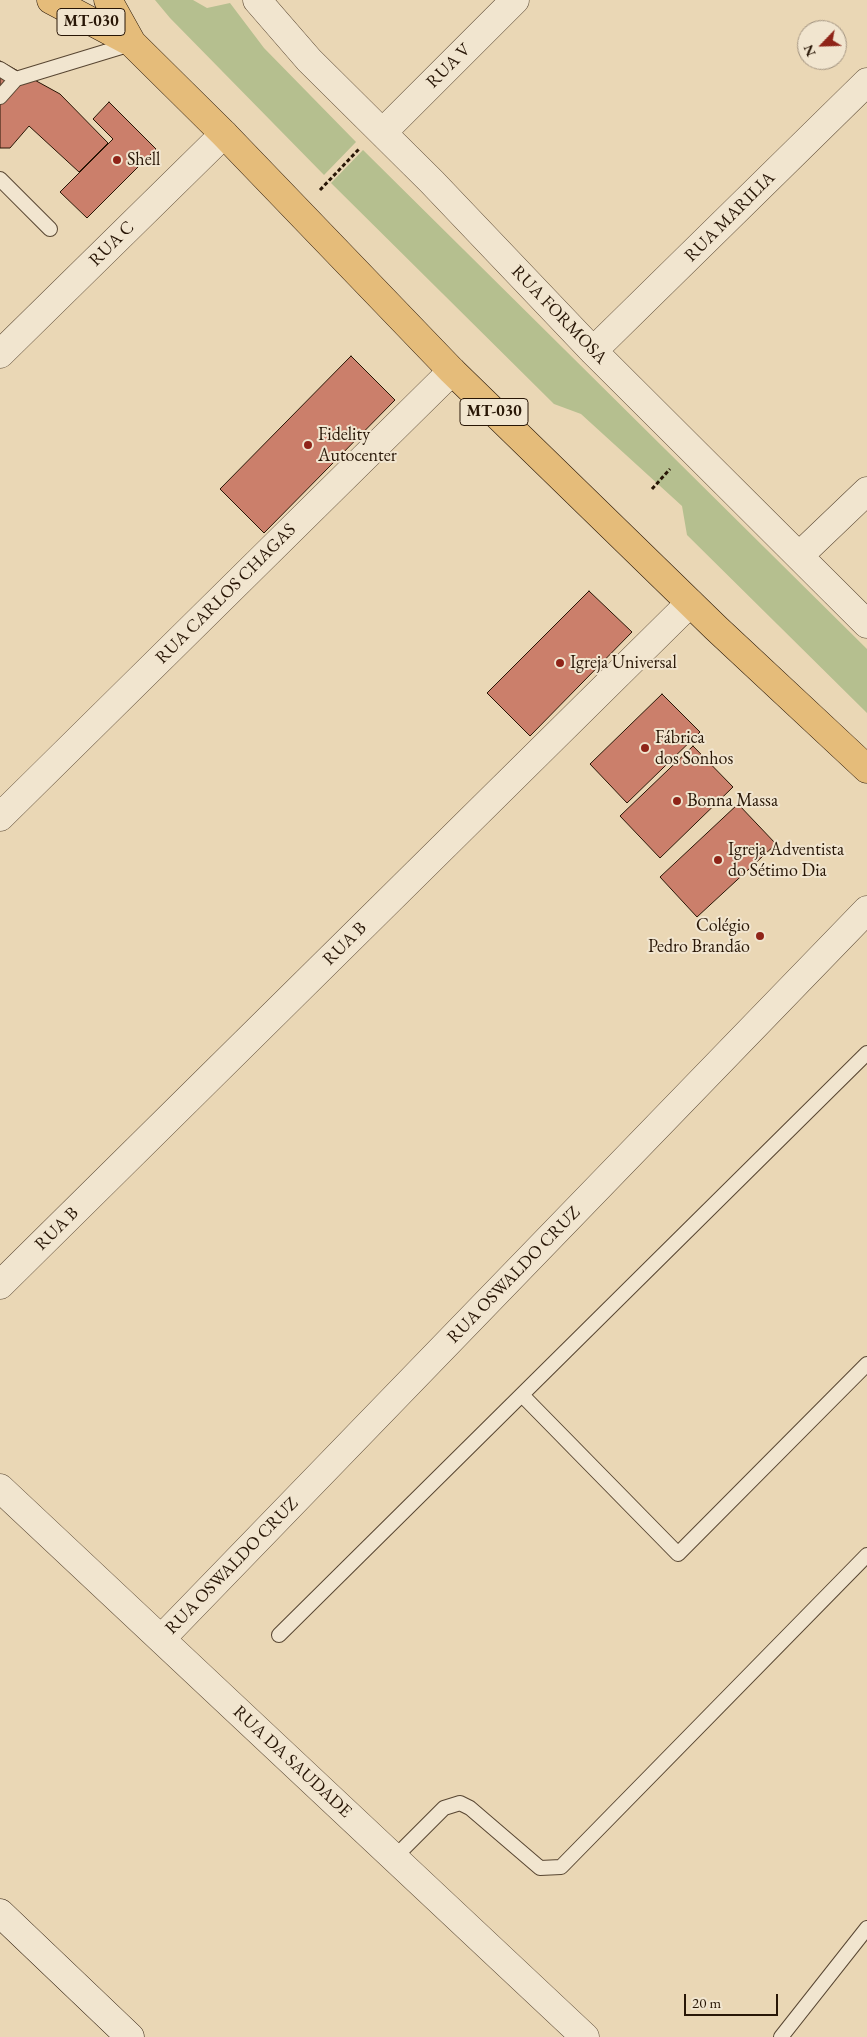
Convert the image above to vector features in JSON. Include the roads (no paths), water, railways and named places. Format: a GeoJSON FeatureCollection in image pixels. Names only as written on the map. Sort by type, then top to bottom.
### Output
{"type":"FeatureCollection","features":[{"type":"Feature","properties":{"kind":"main road","name":"MT-030"},"geometry":{"type":"LineString","coordinates":[[51,0],[132,43]]}},
{"type":"Feature","properties":{"kind":"main road","name":"MT-030"},"geometry":{"type":"LineString","coordinates":[[108,0],[132,43],[224,134],[452,371],[690,603],[867,769]]}},
{"type":"Feature","properties":{"kind":"street","name":"RUA FORMOSA"},"geometry":{"type":"LineString","coordinates":[[257,0],[310,60],[374,138],[594,351],[867,624]]}},
{"type":"Feature","properties":{"kind":"street","name":"RUA V"},"geometry":{"type":"LineString","coordinates":[[374,138],[515,0]]}},
{"type":"Feature","properties":{"kind":"street","name":"RUA MARILIA"},"geometry":{"type":"LineString","coordinates":[[594,351],[867,82]]}},
{"type":"Feature","properties":{"kind":"street","name":"RUA C"},"geometry":{"type":"LineString","coordinates":[[0,354],[224,134]]}},
{"type":"Feature","properties":{"kind":"street","name":"RUA CARLOS CHAGAS"},"geometry":{"type":"LineString","coordinates":[[0,817],[452,371]]}},
{"type":"Feature","properties":{"kind":"street"},"geometry":{"type":"LineString","coordinates":[[799,556],[867,490]]}},
{"type":"Feature","properties":{"kind":"street","name":"RUA B"},"geometry":{"type":"LineString","coordinates":[[0,1285],[690,603]]}},
{"type":"Feature","properties":{"kind":"street","name":"RUA OSWALDO CRUZ"},"geometry":{"type":"LineString","coordinates":[[161,1639],[867,910]]}},
{"type":"Feature","properties":{"kind":"street","name":"RUA DA SAUDADE"},"geometry":{"type":"LineString","coordinates":[[0,1488],[585,2037]]}},
{"type":"Feature","properties":{"kind":"street"},"geometry":{"type":"LineString","coordinates":[[0,1914],[130,2037]]}},
{"type":"Feature","properties":{"kind":"lane"},"geometry":{"type":"LineString","coordinates":[[0,97],[16,79],[132,43]]}},
{"type":"Feature","properties":{"kind":"lane"},"geometry":{"type":"LineString","coordinates":[[0,69],[16,79]]}},
{"type":"Feature","properties":{"kind":"lane"},"geometry":{"type":"LineString","coordinates":[[0,179],[50,229]]}},
{"type":"Feature","properties":{"kind":"lane"},"geometry":{"type":"LineString","coordinates":[[279,1635],[867,1053]]}},
{"type":"Feature","properties":{"kind":"lane"},"geometry":{"type":"LineString","coordinates":[[522,1394],[678,1554],[867,1364]]}},
{"type":"Feature","properties":{"kind":"lane"},"geometry":{"type":"LineString","coordinates":[[394,1858],[444,1808],[460,1803],[470,1808],[540,1868],[561,1867],[867,1555]]}},
{"type":"Feature","properties":{"kind":"lane"},"geometry":{"type":"LineString","coordinates":[[781,2037],[867,1928]]}},
{"type":"Feature","properties":{"kind":"place","name":"Shell"},"geometry":{"type":"Point","coordinates":[117,160]}},
{"type":"Feature","properties":{"kind":"place","name":"Fidelity Autocenter"},"geometry":{"type":"Point","coordinates":[308,445]}},
{"type":"Feature","properties":{"kind":"place","name":"Igreja Universal"},"geometry":{"type":"Point","coordinates":[560,663]}},
{"type":"Feature","properties":{"kind":"place","name":"Fábrica dos Sonhos"},"geometry":{"type":"Point","coordinates":[645,748]}},
{"type":"Feature","properties":{"kind":"place","name":"Bonna Massa"},"geometry":{"type":"Point","coordinates":[677,801]}},
{"type":"Feature","properties":{"kind":"place","name":"Igreja Adventista do Sétimo Dia"},"geometry":{"type":"Point","coordinates":[718,860]}},
{"type":"Feature","properties":{"kind":"place","name":"Colégio Pedro Brandão"},"geometry":{"type":"Point","coordinates":[760,936]}}]}
